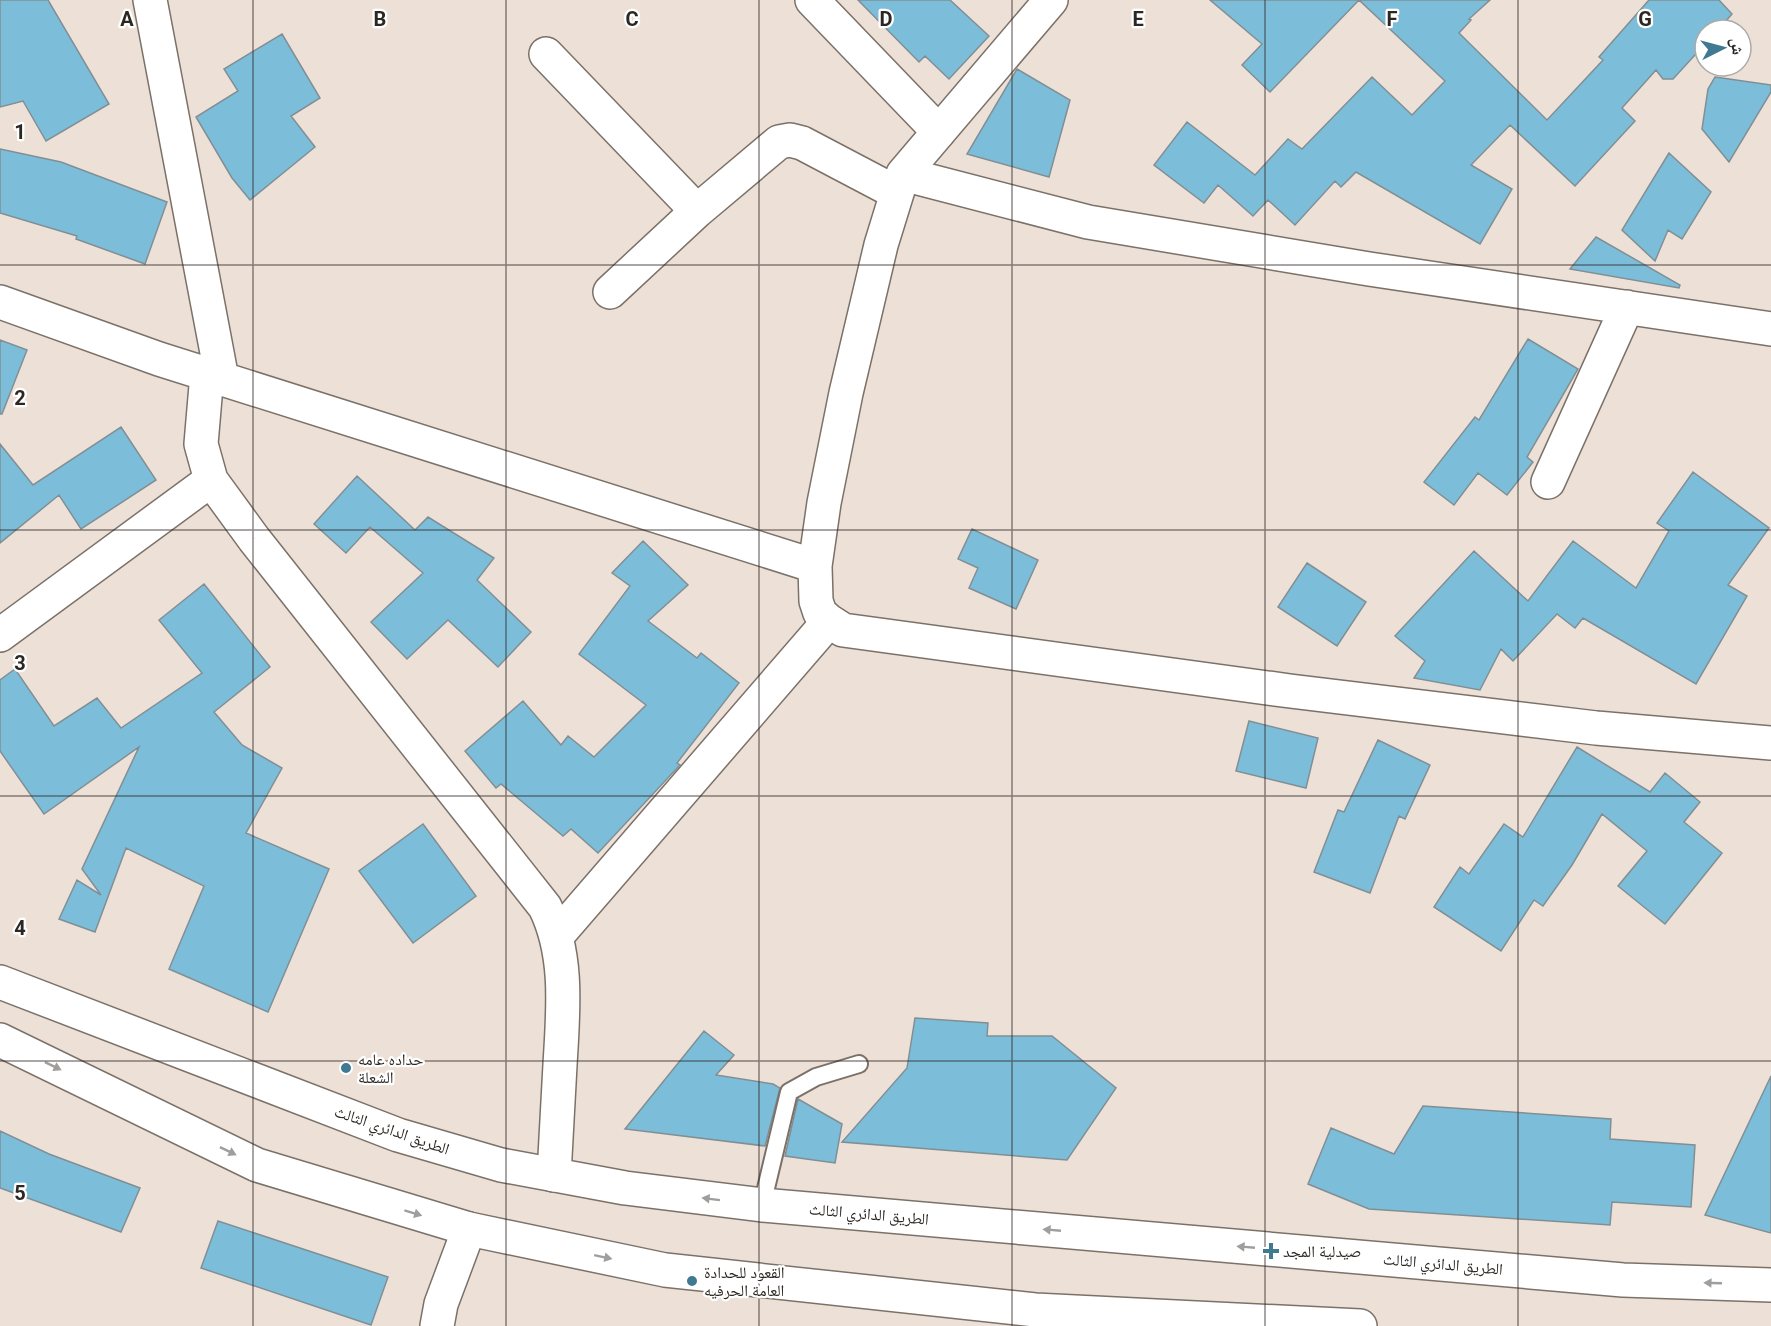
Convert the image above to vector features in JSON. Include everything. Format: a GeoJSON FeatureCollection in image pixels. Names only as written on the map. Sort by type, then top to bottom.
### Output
{"type":"FeatureCollection","features":[{"type":"Feature","properties":{"kind":"street"},"geometry":{"type":"LineString","coordinates":[[150,0],[214,377],[201,444],[211,480],[254,539],[544,907],[556,937],[561,961],[563,999],[554,1175]]}},
{"type":"Feature","properties":{"kind":"street"},"geometry":{"type":"LineString","coordinates":[[812,0],[939,132]]}},
{"type":"Feature","properties":{"kind":"street"},"geometry":{"type":"LineString","coordinates":[[1051,0],[939,132],[900,184],[881,245],[846,393],[824,503],[815,566],[816,601],[820,613],[843,630],[1290,691],[1596,728],[1771,743]]}},
{"type":"Feature","properties":{"kind":"street"},"geometry":{"type":"LineString","coordinates":[[546,54],[697,211]]}},
{"type":"Feature","properties":{"kind":"street"},"geometry":{"type":"LineString","coordinates":[[610,292],[697,211],[779,142],[790,140],[900,184],[1088,222],[1369,269],[1771,329]]}},
{"type":"Feature","properties":{"kind":"street"},"geometry":{"type":"LineString","coordinates":[[0,302],[214,377],[815,566]]}},
{"type":"Feature","properties":{"kind":"street"},"geometry":{"type":"LineString","coordinates":[[1548,483],[1626,307]]}},
{"type":"Feature","properties":{"kind":"street"},"geometry":{"type":"LineString","coordinates":[[0,635],[211,480]]}},
{"type":"Feature","properties":{"kind":"street"},"geometry":{"type":"LineString","coordinates":[[556,937],[829,621]]}},
{"type":"Feature","properties":{"kind":"street","name":"الطريق الدائري الثالث"},"geometry":{"type":"LineString","coordinates":[[0,981],[399,1135],[501,1166],[625,1188],[762,1205],[1623,1280],[1771,1285]]}},
{"type":"Feature","properties":{"kind":"street"},"geometry":{"type":"LineString","coordinates":[[0,1040],[257,1165],[469,1229],[665,1270],[700,1274],[1035,1310],[1360,1326]]}},
{"type":"Feature","properties":{"kind":"street"},"geometry":{"type":"LineString","coordinates":[[437,1326],[441,1304],[469,1229]]}},
{"type":"Feature","properties":{"kind":"lane"},"geometry":{"type":"LineString","coordinates":[[762,1205],[789,1092],[816,1077],[859,1064]]}},
{"type":"Feature","properties":{"kind":"building"},"geometry":{"type":"Polygon","coordinates":[[[0,0],[48,0],[109,104],[46,141],[23,101],[0,107],[0,0]]]}},
{"type":"Feature","properties":{"kind":"building"},"geometry":{"type":"Polygon","coordinates":[[[858,0],[950,0],[989,36],[949,79],[925,56],[919,62],[858,0]]]}},
{"type":"Feature","properties":{"kind":"building"},"geometry":{"type":"Polygon","coordinates":[[[1210,0],[1359,0],[1270,92],[1242,65],[1262,44],[1210,0]]]}},
{"type":"Feature","properties":{"kind":"building"},"geometry":{"type":"Polygon","coordinates":[[[1359,0],[1490,0],[1469,19],[1471,20],[1459,33],[1547,120],[1603,60],[1599,57],[1649,0],[1719,0],[1732,14],[1728,18],[1693,18],[1693,57],[1673,79],[1663,79],[1656,70],[1622,108],[1635,121],[1575,186],[1510,125],[1471,165],[1512,189],[1480,244],[1356,172],[1341,187],[1335,181],[1295,225],[1268,200],[1253,216],[1218,185],[1204,203],[1154,165],[1187,122],[1255,175],[1288,139],[1302,149],[1372,77],[1412,115],[1445,81],[1359,0]]]}},
{"type":"Feature","properties":{"kind":"building"},"geometry":{"type":"Polygon","coordinates":[[[282,34],[320,98],[291,116],[315,147],[250,200],[232,178],[196,117],[238,91],[224,69],[282,34]]]}},
{"type":"Feature","properties":{"kind":"building"},"geometry":{"type":"Polygon","coordinates":[[[1017,69],[1070,100],[1049,177],[967,154],[1017,69]]]}},
{"type":"Feature","properties":{"kind":"building"},"geometry":{"type":"Polygon","coordinates":[[[1714,78],[1771,85],[1771,92],[1729,162],[1702,129],[1708,89],[1714,78]]]}},
{"type":"Feature","properties":{"kind":"building"},"geometry":{"type":"Polygon","coordinates":[[[0,149],[61,162],[167,202],[145,264],[76,239],[77,236],[0,213],[0,149]]]}},
{"type":"Feature","properties":{"kind":"building"},"geometry":{"type":"Polygon","coordinates":[[[1669,153],[1711,192],[1682,239],[1668,230],[1655,261],[1622,230],[1669,153]]]}},
{"type":"Feature","properties":{"kind":"building"},"geometry":{"type":"Polygon","coordinates":[[[1596,237],[1680,285],[1679,288],[1570,269],[1596,237]]]}},
{"type":"Feature","properties":{"kind":"building"},"geometry":{"type":"Polygon","coordinates":[[[1528,339],[1578,369],[1527,457],[1533,462],[1507,495],[1478,473],[1454,505],[1424,482],[1475,417],[1479,420],[1528,339]]]}},
{"type":"Feature","properties":{"kind":"building"},"geometry":{"type":"Polygon","coordinates":[[[0,340],[27,350],[2,414],[0,414],[0,340]]]}},
{"type":"Feature","properties":{"kind":"building"},"geometry":{"type":"Polygon","coordinates":[[[121,427],[156,480],[81,529],[59,495],[0,543],[0,444],[33,485],[121,427]]]}},
{"type":"Feature","properties":{"kind":"building"},"geometry":{"type":"Polygon","coordinates":[[[1693,472],[1769,528],[1728,585],[1747,596],[1696,684],[1583,618],[1575,628],[1557,614],[1513,661],[1501,649],[1480,690],[1414,678],[1425,661],[1395,636],[1474,551],[1528,601],[1573,541],[1636,588],[1669,531],[1657,523],[1693,472]]]}},
{"type":"Feature","properties":{"kind":"building"},"geometry":{"type":"Polygon","coordinates":[[[357,476],[415,530],[428,517],[494,558],[477,580],[531,632],[498,667],[448,620],[407,659],[371,622],[423,573],[370,527],[346,553],[314,524],[357,476]]]}},
{"type":"Feature","properties":{"kind":"building"},"geometry":{"type":"Polygon","coordinates":[[[972,529],[1038,560],[1016,609],[969,588],[978,568],[958,559],[972,529]]]}},
{"type":"Feature","properties":{"kind":"building"},"geometry":{"type":"Polygon","coordinates":[[[643,541],[688,585],[648,621],[697,658],[701,653],[739,683],[677,763],[680,765],[598,853],[571,829],[563,836],[501,784],[496,788],[465,751],[523,701],[561,745],[568,736],[594,757],[646,705],[579,654],[630,586],[612,573],[643,541]]]}},
{"type":"Feature","properties":{"kind":"building"},"geometry":{"type":"Polygon","coordinates":[[[1307,563],[1366,602],[1337,646],[1278,607],[1307,563]]]}},
{"type":"Feature","properties":{"kind":"building"},"geometry":{"type":"Polygon","coordinates":[[[204,584],[270,667],[214,712],[242,745],[282,768],[246,833],[329,869],[268,1012],[169,969],[204,886],[126,848],[95,932],[59,919],[77,880],[101,895],[82,869],[139,747],[44,814],[0,751],[0,680],[15,669],[54,726],[97,698],[121,728],[202,673],[159,620],[204,584]]]}},
{"type":"Feature","properties":{"kind":"building"},"geometry":{"type":"Polygon","coordinates":[[[1249,721],[1318,738],[1306,788],[1236,771],[1249,721]]]}},
{"type":"Feature","properties":{"kind":"building"},"geometry":{"type":"Polygon","coordinates":[[[1378,740],[1430,765],[1405,819],[1399,816],[1370,893],[1314,872],[1338,810],[1344,812],[1378,740]]]}},
{"type":"Feature","properties":{"kind":"building"},"geometry":{"type":"Polygon","coordinates":[[[1577,747],[1650,792],[1665,773],[1700,802],[1684,822],[1722,853],[1665,924],[1618,886],[1647,851],[1602,814],[1572,865],[1543,906],[1534,900],[1501,951],[1434,907],[1460,867],[1469,874],[1504,824],[1523,837],[1577,747]]]}},
{"type":"Feature","properties":{"kind":"building"},"geometry":{"type":"Polygon","coordinates":[[[423,824],[476,896],[413,943],[359,871],[423,824]]]}},
{"type":"Feature","properties":{"kind":"building"},"geometry":{"type":"Polygon","coordinates":[[[915,1018],[988,1023],[987,1036],[1052,1036],[1116,1088],[1067,1160],[842,1142],[907,1068],[915,1018]]]}},
{"type":"Feature","properties":{"kind":"building"},"geometry":{"type":"Polygon","coordinates":[[[704,1031],[734,1055],[716,1075],[773,1084],[780,1088],[765,1146],[625,1129],[704,1031]]]}},
{"type":"Feature","properties":{"kind":"building"},"geometry":{"type":"Polygon","coordinates":[[[1771,1076],[1771,1233],[1705,1215],[1771,1076]]]}},
{"type":"Feature","properties":{"kind":"building"},"geometry":{"type":"Polygon","coordinates":[[[798,1099],[842,1124],[835,1163],[785,1156],[798,1099]]]}},
{"type":"Feature","properties":{"kind":"building"},"geometry":{"type":"Polygon","coordinates":[[[1423,1106],[1611,1119],[1610,1139],[1695,1145],[1691,1207],[1612,1202],[1610,1225],[1369,1209],[1308,1184],[1331,1128],[1394,1154],[1423,1106]]]}},
{"type":"Feature","properties":{"kind":"building"},"geometry":{"type":"Polygon","coordinates":[[[0,1131],[49,1154],[140,1188],[121,1232],[0,1188],[0,1131]]]}},
{"type":"Feature","properties":{"kind":"building"},"geometry":{"type":"Polygon","coordinates":[[[218,1221],[388,1277],[371,1325],[201,1268],[218,1221]]]}},
{"type":"Feature","properties":{"kind":"place","name":"حداده عامه الشعلة"},"geometry":{"type":"Point","coordinates":[346,1068]}},
{"type":"Feature","properties":{"kind":"place","name":"صيدلية المجد"},"geometry":{"type":"Point","coordinates":[1271,1251]}},
{"type":"Feature","properties":{"kind":"place","name":"القعود للحدادة العامة الحرفيه"},"geometry":{"type":"Point","coordinates":[692,1281]}}]}
